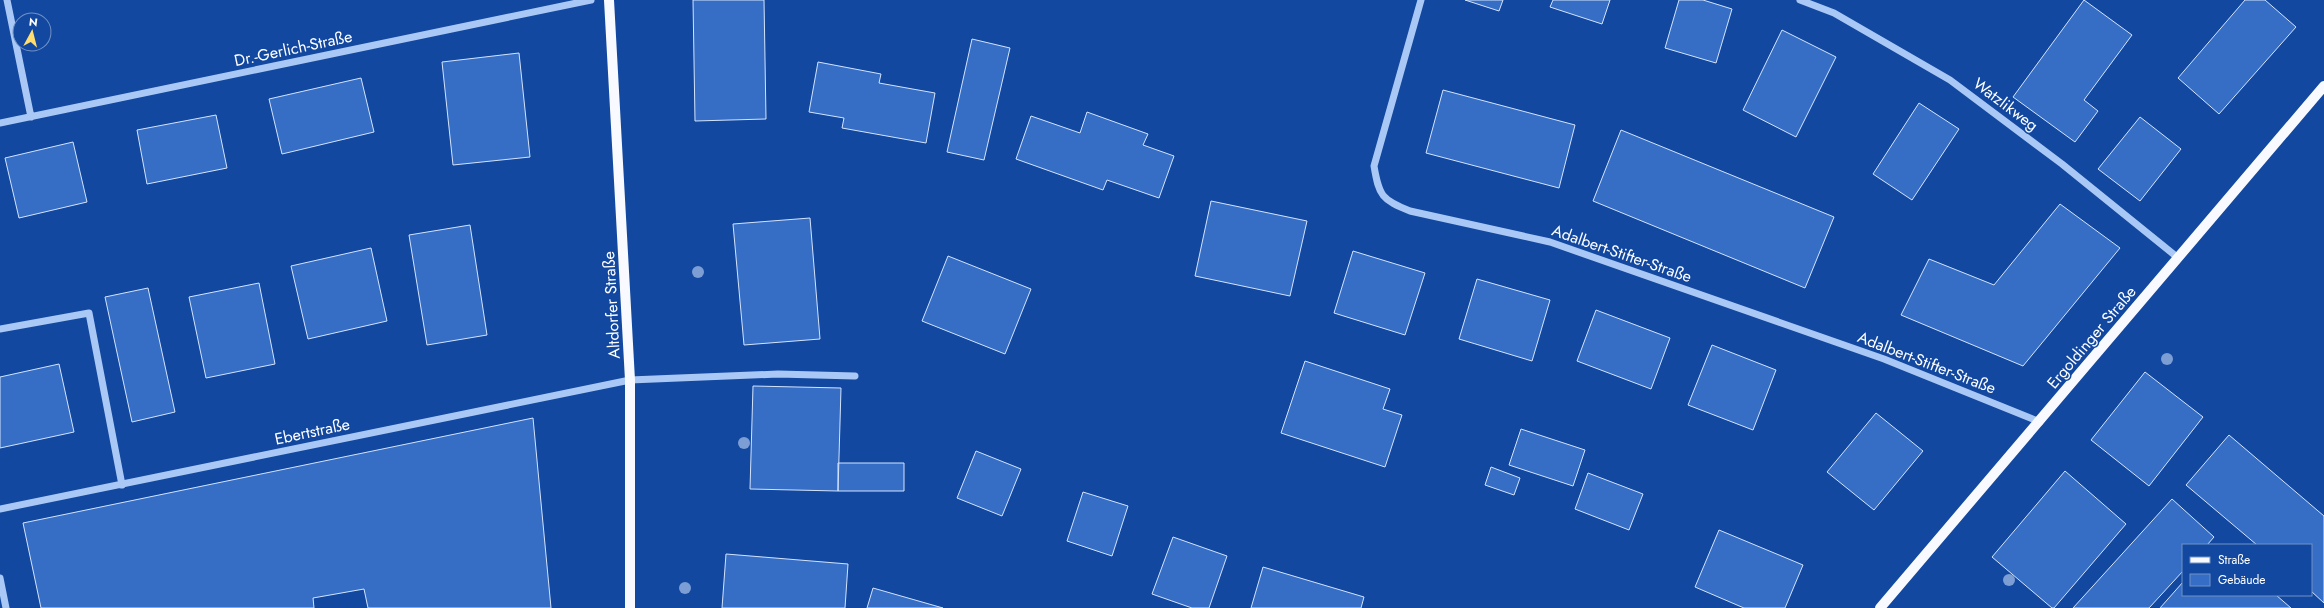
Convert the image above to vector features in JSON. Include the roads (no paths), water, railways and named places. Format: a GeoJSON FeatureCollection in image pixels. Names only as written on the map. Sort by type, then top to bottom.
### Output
{"type":"FeatureCollection","features":[{"type":"Feature","properties":{"kind":"main road","name":"Altdorfer Straße"},"geometry":{"type":"LineString","coordinates":[[609,0],[630,380],[630,608]]}},
{"type":"Feature","properties":{"kind":"main road","name":"Ergoldinger Straße"},"geometry":{"type":"LineString","coordinates":[[1880,608],[2040,422],[2177,257],[2324,86]]}},
{"type":"Feature","properties":{"kind":"street"},"geometry":{"type":"LineString","coordinates":[[7,0],[31,117]]}},
{"type":"Feature","properties":{"kind":"street","name":"Dr.-Gerlich-Straße"},"geometry":{"type":"LineString","coordinates":[[0,123],[591,0]]}},
{"type":"Feature","properties":{"kind":"street","name":"Adalbert-Stifter-Straße"},"geometry":{"type":"LineString","coordinates":[[1421,0],[1374,166],[1377,188],[1390,203],[1410,211],[1550,242],[1884,359],[2040,422]]}},
{"type":"Feature","properties":{"kind":"street","name":"Watzlikweg"},"geometry":{"type":"LineString","coordinates":[[1800,0],[1834,13],[1950,80],[2062,164],[2177,257]]}},
{"type":"Feature","properties":{"kind":"street"},"geometry":{"type":"LineString","coordinates":[[0,329],[89,313],[122,484]]}},
{"type":"Feature","properties":{"kind":"street","name":"Ebertstraße"},"geometry":{"type":"LineString","coordinates":[[0,509],[630,380],[778,374],[855,376]]}},
{"type":"Feature","properties":{"kind":"street"},"geometry":{"type":"LineString","coordinates":[[0,578],[6,608]]}}]}
